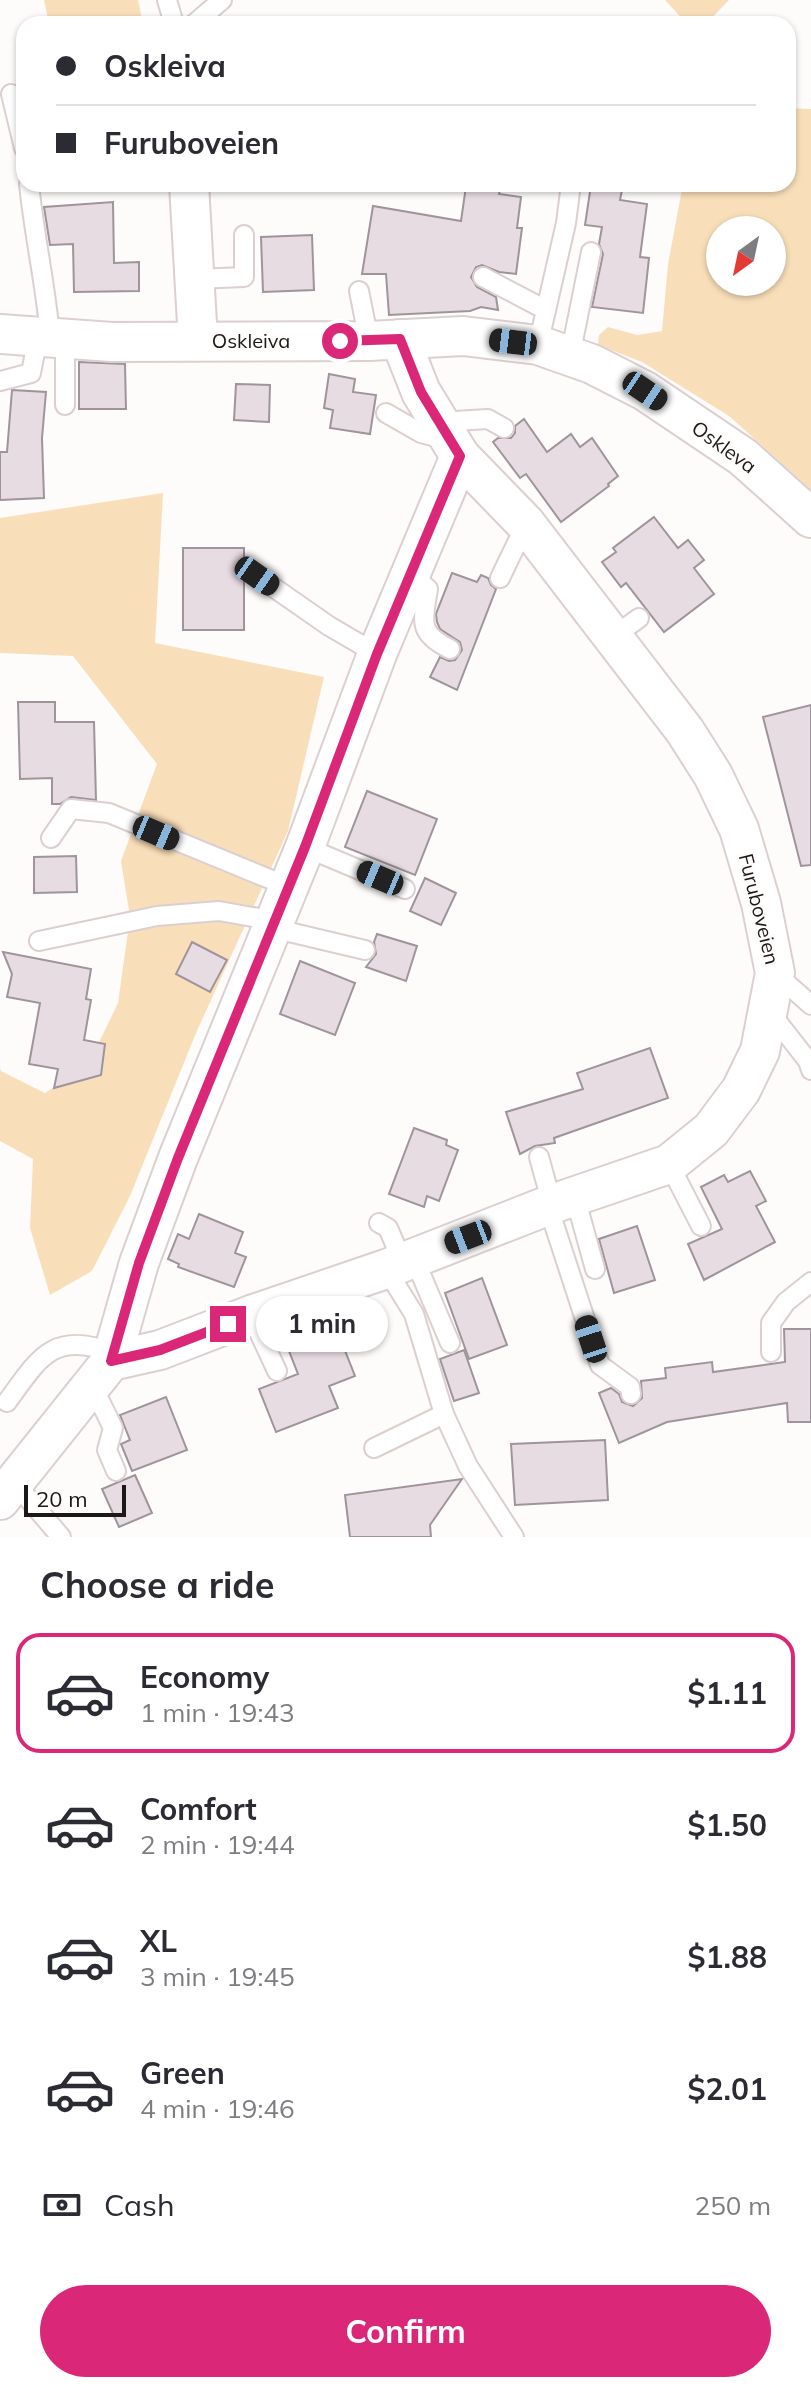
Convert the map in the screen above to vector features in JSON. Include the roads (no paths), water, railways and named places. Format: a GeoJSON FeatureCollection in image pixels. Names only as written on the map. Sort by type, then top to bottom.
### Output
{"type":"FeatureCollection","features":[{"type":"Feature","properties":{"kind":"street","name":"Oskleiva"},"geometry":{"type":"LineString","coordinates":[[190,192],[198,341]]}},
{"type":"Feature","properties":{"kind":"street","name":"Oskleiva"},"geometry":{"type":"LineString","coordinates":[[0,334],[112,342],[384,340]]}},
{"type":"Feature","properties":{"kind":"street","name":"Oskleva"},"geometry":{"type":"LineString","coordinates":[[384,340],[463,336],[551,337],[592,364],[645,391],[743,457],[811,518]]}},
{"type":"Feature","properties":{"kind":"street","name":"Furuboveien"},"geometry":{"type":"LineString","coordinates":[[105,1366],[160,1350],[401,1263],[558,1202],[669,1164],[711,1130],[741,1090],[760,1051],[775,973],[761,903],[739,829],[713,775],[626,628],[450,440],[384,340]]}},
{"type":"Feature","properties":{"kind":"street"},"geometry":{"type":"LineString","coordinates":[[6,1490],[105,1366],[148,1236],[411,574],[450,440]]}},
{"type":"Feature","properties":{"kind":"lane"},"geometry":{"type":"LineString","coordinates":[[203,16],[222,0]]}},
{"type":"Feature","properties":{"kind":"lane"},"geometry":{"type":"LineString","coordinates":[[11,94],[16,115]]}},
{"type":"Feature","properties":{"kind":"lane"},"geometry":{"type":"LineString","coordinates":[[30,192],[51,337],[65,405]]}},
{"type":"Feature","properties":{"kind":"lane"},"geometry":{"type":"LineString","coordinates":[[551,337],[570,192]]}},
{"type":"Feature","properties":{"kind":"lane"},"geometry":{"type":"LineString","coordinates":[[566,223],[579,192]]}},
{"type":"Feature","properties":{"kind":"lane"},"geometry":{"type":"LineString","coordinates":[[196,279],[244,277],[244,235]]}},
{"type":"Feature","properties":{"kind":"lane"},"geometry":{"type":"LineString","coordinates":[[551,337],[591,252]]}},
{"type":"Feature","properties":{"kind":"lane"},"geometry":{"type":"LineString","coordinates":[[483,277],[551,337]]}},
{"type":"Feature","properties":{"kind":"lane"},"geometry":{"type":"LineString","coordinates":[[359,291],[384,340]]}},
{"type":"Feature","properties":{"kind":"lane"},"geometry":{"type":"LineString","coordinates":[[0,381],[31,373],[51,337]]}},
{"type":"Feature","properties":{"kind":"lane"},"geometry":{"type":"LineString","coordinates":[[386,413],[421,433],[450,440],[488,419],[504,428]]}},
{"type":"Feature","properties":{"kind":"lane"},"geometry":{"type":"LineString","coordinates":[[500,578],[526,524]]}},
{"type":"Feature","properties":{"kind":"lane"},"geometry":{"type":"LineString","coordinates":[[411,574],[428,589],[423,622],[433,641],[450,649]]}},
{"type":"Feature","properties":{"kind":"lane"},"geometry":{"type":"LineString","coordinates":[[257,576],[329,626],[377,654]]}},
{"type":"Feature","properties":{"kind":"lane"},"geometry":{"type":"LineString","coordinates":[[51,838],[71,809],[109,813],[279,912],[365,950]]}},
{"type":"Feature","properties":{"kind":"lane"},"geometry":{"type":"LineString","coordinates":[[305,847],[405,889]]}},
{"type":"Feature","properties":{"kind":"lane"},"geometry":{"type":"LineString","coordinates":[[39,941],[157,916],[219,911],[279,912]]}},
{"type":"Feature","properties":{"kind":"lane"},"geometry":{"type":"LineString","coordinates":[[775,973],[811,1005]]}},
{"type":"Feature","properties":{"kind":"lane"},"geometry":{"type":"LineString","coordinates":[[769,1011],[808,1061],[811,1070]]}},
{"type":"Feature","properties":{"kind":"lane"},"geometry":{"type":"LineString","coordinates":[[539,1157],[558,1202],[595,1269]]}},
{"type":"Feature","properties":{"kind":"lane"},"geometry":{"type":"LineString","coordinates":[[669,1164],[701,1226]]}},
{"type":"Feature","properties":{"kind":"lane"},"geometry":{"type":"LineString","coordinates":[[558,1202],[600,1365],[630,1387],[631,1394]]}},
{"type":"Feature","properties":{"kind":"lane"},"geometry":{"type":"LineString","coordinates":[[379,1223],[388,1228],[401,1263],[444,1414],[468,1466],[514,1537]]}},
{"type":"Feature","properties":{"kind":"lane"},"geometry":{"type":"LineString","coordinates":[[401,1263],[450,1343]]}},
{"type":"Feature","properties":{"kind":"lane"},"geometry":{"type":"LineString","coordinates":[[771,1352],[771,1323],[786,1302],[811,1282]]}},
{"type":"Feature","properties":{"kind":"lane"},"geometry":{"type":"LineString","coordinates":[[251,1315],[277,1371]]}},
{"type":"Feature","properties":{"kind":"lane"},"geometry":{"type":"LineString","coordinates":[[7,1402],[38,1360],[60,1345],[94,1345],[105,1366],[113,1428],[107,1450],[116,1471]]}},
{"type":"Feature","properties":{"kind":"lane"},"geometry":{"type":"LineString","coordinates":[[374,1448],[444,1414]]}},
{"type":"Feature","properties":{"kind":"lane"},"geometry":{"type":"LineString","coordinates":[[6,1490],[61,1537]]}}]}
